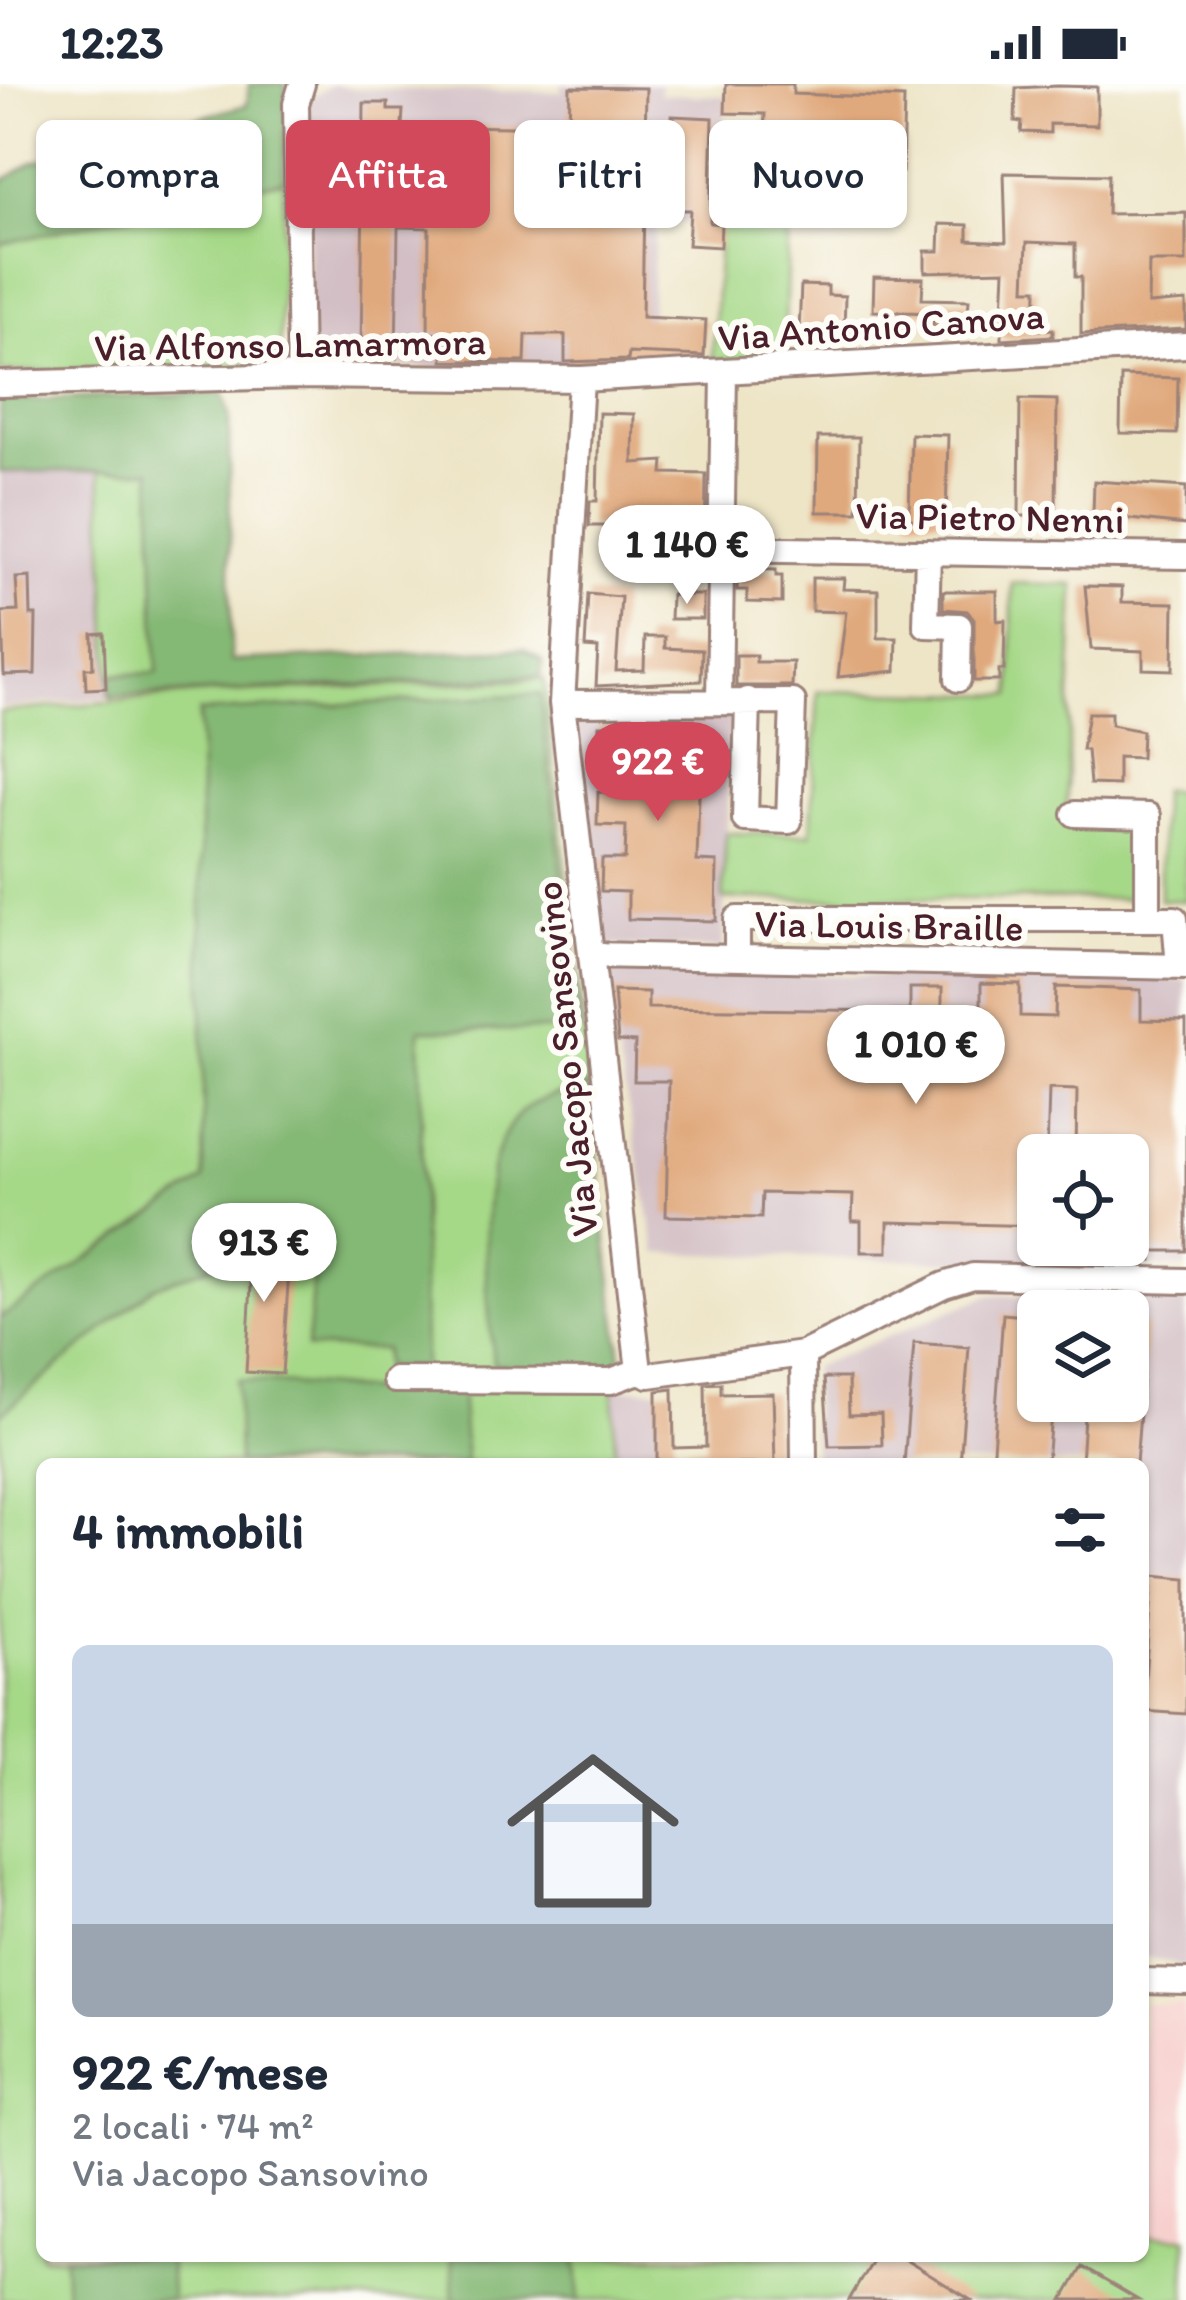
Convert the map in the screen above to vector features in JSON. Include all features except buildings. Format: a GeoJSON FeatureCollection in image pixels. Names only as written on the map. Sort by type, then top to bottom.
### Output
{"type":"FeatureCollection","features":[{"type":"Feature","properties":{"kind":"street"},"geometry":{"type":"LineString","coordinates":[[300,376],[296,104],[302,84]]}},
{"type":"Feature","properties":{"kind":"street","name":"Via Antonio Canova"},"geometry":{"type":"LineString","coordinates":[[580,379],[1186,345]]}},
{"type":"Feature","properties":{"kind":"street"},"geometry":{"type":"LineString","coordinates":[[719,701],[724,372]]}},
{"type":"Feature","properties":{"kind":"street","name":"Via Alfonso Lamarmora"},"geometry":{"type":"LineString","coordinates":[[0,384],[300,376],[580,379]]}},
{"type":"Feature","properties":{"kind":"street","name":"Via Jacopo Sansovino"},"geometry":{"type":"LineString","coordinates":[[580,379],[562,703],[639,1371]]}},
{"type":"Feature","properties":{"kind":"street","name":"Via Pietro Nenni"},"geometry":{"type":"LineString","coordinates":[[721,549],[1186,556]]}},
{"type":"Feature","properties":{"kind":"street"},"geometry":{"type":"LineString","coordinates":[[928,552],[926,625],[959,626],[958,679]]}},
{"type":"Feature","properties":{"kind":"street"},"geometry":{"type":"LineString","coordinates":[[562,703],[748,700],[793,702],[790,821],[745,820],[748,700]]}},
{"type":"Feature","properties":{"kind":"street"},"geometry":{"type":"LineString","coordinates":[[1075,814],[1148,816],[1148,919]]}},
{"type":"Feature","properties":{"kind":"street"},"geometry":{"type":"LineString","coordinates":[[737,958],[737,920],[1175,919],[1182,967]]}},
{"type":"Feature","properties":{"kind":"street","name":"Via Louis Braille"},"geometry":{"type":"LineString","coordinates":[[592,955],[1182,967]]}},
{"type":"Feature","properties":{"kind":"street"},"geometry":{"type":"LineString","coordinates":[[395,1380],[611,1381],[639,1371],[649,1375],[803,1354],[944,1285],[973,1276],[1186,1281]]}},
{"type":"Feature","properties":{"kind":"street"},"geometry":{"type":"LineString","coordinates":[[803,1354],[804,1458]]}},
{"type":"Feature","properties":{"kind":"street"},"geometry":{"type":"LineString","coordinates":[[1149,1981],[1186,1982]]}},
{"type":"Feature","properties":{"kind":"shaded area"},"geometry":{"type":"Polygon","coordinates":[[[332,84],[355,89],[561,92],[562,84],[660,84],[660,94],[725,96],[724,120],[709,120],[709,223],[685,222],[685,120],[514,120],[514,228],[656,228],[647,361],[565,367],[308,367],[308,228],[490,228],[490,120],[308,120],[308,100],[332,84]]]}},
{"type":"Feature","properties":{"kind":"shaded area"},"geometry":{"type":"Polygon","coordinates":[[[100,470],[110,697],[0,708],[0,473],[100,470]]]}},
{"type":"Feature","properties":{"kind":"shaded area"},"geometry":{"type":"Polygon","coordinates":[[[583,712],[731,713],[723,949],[605,945],[576,721],[583,712]]]}},
{"type":"Feature","properties":{"kind":"shaded area"},"geometry":{"type":"Polygon","coordinates":[[[602,972],[1186,980],[1186,1268],[1115,1266],[1149,1266],[1149,1134],[1017,1134],[1017,1263],[657,1253],[602,972]]]}},
{"type":"Feature","properties":{"kind":"shaded area"},"geometry":{"type":"Polygon","coordinates":[[[990,1295],[1017,1295],[1017,1422],[1149,1422],[1149,1297],[1186,1298],[1186,1967],[1149,1958],[1149,1458],[814,1458],[813,1367],[990,1295]]]}},
{"type":"Feature","properties":{"kind":"shaded area"},"geometry":{"type":"Polygon","coordinates":[[[614,1389],[657,1389],[657,1458],[615,1458],[614,1389]]]}},
{"type":"Feature","properties":{"kind":"shaded area"},"geometry":{"type":"Polygon","coordinates":[[[1149,2004],[1186,2005],[1186,2300],[1149,2262],[1149,2004]]]}},
{"type":"Feature","properties":{"kind":"green space"},"geometry":{"type":"Polygon","coordinates":[[[249,84],[286,84],[284,180],[262,185],[262,120],[191,120],[247,105],[249,84]]]}},
{"type":"Feature","properties":{"kind":"green space"},"geometry":{"type":"Polygon","coordinates":[[[33,162],[36,228],[71,228],[0,244],[0,183],[33,162]]]}},
{"type":"Feature","properties":{"kind":"green space"},"geometry":{"type":"Polygon","coordinates":[[[284,180],[280,364],[0,372],[0,244],[71,228],[262,228],[262,185],[284,180]]]}},
{"type":"Feature","properties":{"kind":"green space"},"geometry":{"type":"Polygon","coordinates":[[[720,228],[788,228],[784,355],[712,361],[720,228]]]}},
{"type":"Feature","properties":{"kind":"green space"},"geometry":{"type":"Polygon","coordinates":[[[223,393],[229,416],[231,661],[524,649],[543,661],[541,676],[110,697],[110,675],[157,673],[151,470],[0,472],[0,401],[223,393]]]}},
{"type":"Feature","properties":{"kind":"green space"},"geometry":{"type":"Polygon","coordinates":[[[151,469],[157,674],[110,674],[100,470],[151,469]]]}},
{"type":"Feature","properties":{"kind":"green space"},"geometry":{"type":"Polygon","coordinates":[[[1012,583],[1074,585],[1066,826],[1136,829],[1135,899],[723,899],[726,833],[811,834],[818,691],[1012,695],[1012,583]]]}},
{"type":"Feature","properties":{"kind":"green space"},"geometry":{"type":"Polygon","coordinates":[[[544,679],[599,1169],[615,1458],[36,1458],[36,2262],[1149,2262],[1149,2236],[1186,2237],[1186,2300],[0,2300],[0,712],[197,694],[544,679]]]}},
{"type":"Feature","properties":{"kind":"green space"},"geometry":{"type":"Polygon","coordinates":[[[540,694],[581,1030],[420,1030],[424,1367],[384,1368],[384,1349],[307,1348],[318,1222],[239,1212],[235,1257],[154,1287],[0,1415],[0,1318],[204,1180],[199,712],[540,694]]]}},
{"type":"Feature","properties":{"kind":"green space"},"geometry":{"type":"Polygon","coordinates":[[[1161,791],[1186,792],[1186,901],[1160,900],[1161,791]]]}},
{"type":"Feature","properties":{"kind":"green space"},"geometry":{"type":"Polygon","coordinates":[[[588,1085],[623,1374],[568,1375],[493,1364],[486,1229],[495,1158],[507,1129],[526,1108],[588,1085]]]}},
{"type":"Feature","properties":{"kind":"green space"},"geometry":{"type":"Polygon","coordinates":[[[237,1380],[382,1391],[461,1389],[466,1458],[238,1458],[237,1380]]]}},
{"type":"Feature","properties":{"kind":"green space"},"geometry":{"type":"Polygon","coordinates":[[[64,2262],[169,2262],[171,2300],[66,2300],[64,2262]]]}},
{"type":"Feature","properties":{"kind":"green space"},"geometry":{"type":"Polygon","coordinates":[[[451,2262],[577,2262],[580,2300],[454,2300],[451,2262]]]}}]}
